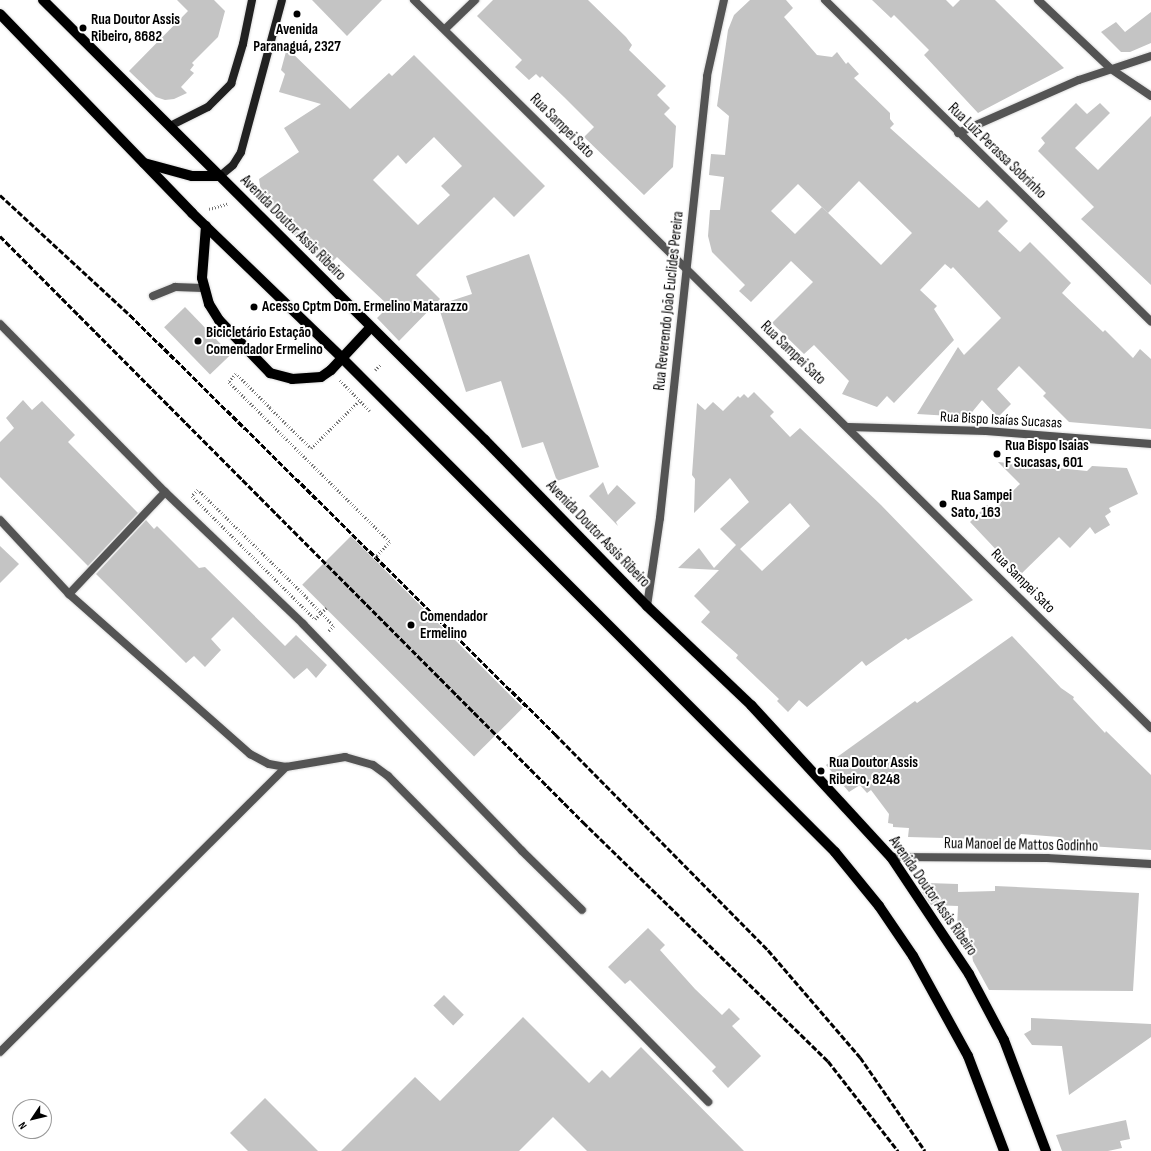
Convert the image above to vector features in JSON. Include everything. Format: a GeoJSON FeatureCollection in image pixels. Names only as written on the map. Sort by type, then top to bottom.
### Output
{"type":"FeatureCollection","features":[{"type":"Feature","properties":{"kind":"main road","name":"Avenida Doutor Assis Ribeiro"},"geometry":{"type":"LineString","coordinates":[[43,0],[370,328],[485,440],[647,606],[751,705],[891,857],[969,974],[1004,1040],[1046,1151]]}},
{"type":"Feature","properties":{"kind":"main road"},"geometry":{"type":"LineString","coordinates":[[170,126],[208,107],[231,84],[243,44],[252,0]]}},
{"type":"Feature","properties":{"kind":"main road"},"geometry":{"type":"LineString","coordinates":[[143,163],[192,176],[220,176],[233,165],[240,152],[282,0]]}},
{"type":"Feature","properties":{"kind":"main road"},"geometry":{"type":"LineString","coordinates":[[0,14],[143,163],[342,358],[835,852],[879,906],[913,956],[968,1056],[1004,1151]]}},
{"type":"Feature","properties":{"kind":"main road"},"geometry":{"type":"LineString","coordinates":[[206,226],[201,258],[203,288],[219,320],[270,372],[283,378],[311,380],[331,370],[370,328]]}},
{"type":"Feature","properties":{"kind":"street","name":"Rua Sampei Sato"},"geometry":{"type":"LineString","coordinates":[[414,0],[848,427],[1151,728]]}},
{"type":"Feature","properties":{"kind":"street"},"geometry":{"type":"LineString","coordinates":[[445,29],[475,0]]}},
{"type":"Feature","properties":{"kind":"street","name":"Rua Reverendo João Euclides Pereira"},"geometry":{"type":"LineString","coordinates":[[647,606],[660,518],[685,268],[707,76],[724,0]]}},
{"type":"Feature","properties":{"kind":"street","name":"Rua Luiz Perassa Sobrinho"},"geometry":{"type":"LineString","coordinates":[[825,0],[958,133],[1151,321]]}},
{"type":"Feature","properties":{"kind":"street"},"geometry":{"type":"LineString","coordinates":[[1038,0],[1111,69],[1151,96]]}},
{"type":"Feature","properties":{"kind":"street"},"geometry":{"type":"LineString","coordinates":[[958,133],[1041,96],[1111,69],[1151,56]]}},
{"type":"Feature","properties":{"kind":"street"},"geometry":{"type":"LineString","coordinates":[[153,296],[175,287],[203,288]]}},
{"type":"Feature","properties":{"kind":"street"},"geometry":{"type":"LineString","coordinates":[[0,324],[165,492],[303,624],[582,910]]}},
{"type":"Feature","properties":{"kind":"street","name":"Rua Bispo Isaías Sucasas"},"geometry":{"type":"LineString","coordinates":[[848,427],[986,431],[1151,444]]}},
{"type":"Feature","properties":{"kind":"street"},"geometry":{"type":"LineString","coordinates":[[69,594],[165,492]]}},
{"type":"Feature","properties":{"kind":"street"},"geometry":{"type":"LineString","coordinates":[[0,520],[69,594],[250,754],[268,764],[286,768],[345,757],[373,764],[388,776],[708,1102]]}},
{"type":"Feature","properties":{"kind":"street"},"geometry":{"type":"LineString","coordinates":[[0,1052],[286,768]]}},
{"type":"Feature","properties":{"kind":"street","name":"Rua Manoel de Mattos Godinho"},"geometry":{"type":"LineString","coordinates":[[891,857],[1047,858],[1151,864]]}},
{"type":"Feature","properties":{"kind":"path"},"geometry":{"type":"LineString","coordinates":[[213,208],[224,205]]}},
{"type":"Feature","properties":{"kind":"path"},"geometry":{"type":"LineString","coordinates":[[374,370],[381,364]]}},
{"type":"Feature","properties":{"kind":"path"},"geometry":{"type":"LineString","coordinates":[[331,370],[370,412]]}},
{"type":"Feature","properties":{"kind":"path"},"geometry":{"type":"LineString","coordinates":[[360,400],[311,448],[236,374],[229,382],[390,542],[374,559]]}},
{"type":"Feature","properties":{"kind":"path"},"geometry":{"type":"LineString","coordinates":[[326,608],[315,619],[192,496],[198,490],[307,598],[326,618],[334,626],[328,632]]}},
{"type":"Feature","properties":{"kind":"building"},"geometry":{"type":"Polygon","coordinates":[[[177,0],[214,0],[225,11],[218,37],[192,63],[194,65],[190,70],[194,73],[181,87],[187,93],[174,99],[165,100],[156,97],[129,71],[188,11],[177,0]]]}},
{"type":"Feature","properties":{"kind":"building"},"geometry":{"type":"Polygon","coordinates":[[[312,0],[382,0],[347,36],[312,0]]]}},
{"type":"Feature","properties":{"kind":"building"},"geometry":{"type":"Polygon","coordinates":[[[493,0],[588,0],[626,37],[632,45],[629,50],[666,86],[657,95],[670,108],[664,114],[676,126],[673,167],[644,195],[584,137],[594,127],[564,97],[542,76],[540,78],[536,74],[529,80],[515,67],[522,60],[477,16],[493,0]]]}},
{"type":"Feature","properties":{"kind":"building"},"geometry":{"type":"Polygon","coordinates":[[[750,0],[786,0],[793,8],[784,17],[817,55],[832,57],[837,52],[846,64],[848,62],[859,74],[854,78],[890,113],[890,119],[894,124],[890,128],[979,208],[987,200],[1008,221],[998,231],[1020,252],[1030,242],[1071,283],[1062,293],[1103,332],[1105,330],[1133,358],[1140,349],[1151,359],[1151,429],[1069,422],[1043,396],[1046,393],[1019,366],[997,389],[1011,404],[998,417],[982,400],[968,417],[917,414],[958,347],[964,355],[1001,318],[953,267],[951,269],[945,264],[920,290],[937,306],[934,309],[954,340],[894,403],[887,396],[877,407],[842,394],[849,381],[814,345],[804,354],[772,323],[813,282],[791,261],[751,302],[739,291],[745,285],[712,252],[708,236],[710,210],[720,210],[724,177],[709,175],[711,154],[725,155],[729,116],[717,106],[728,30],[734,15],[750,0]],[[859,181],[828,213],[881,265],[912,233],[859,181]],[[798,184],[771,211],[795,234],[822,207],[798,184]]]}},
{"type":"Feature","properties":{"kind":"building"},"geometry":{"type":"Polygon","coordinates":[[[872,0],[946,0],[953,7],[960,0],[995,0],[1064,68],[978,113],[924,55],[929,50],[894,15],[891,18],[872,0]]]}},
{"type":"Feature","properties":{"kind":"building"},"geometry":{"type":"Polygon","coordinates":[[[1151,12],[1151,43],[1130,52],[1121,52],[1101,32],[1116,22],[1125,32],[1151,12]]]}},
{"type":"Feature","properties":{"kind":"building"},"geometry":{"type":"Polygon","coordinates":[[[287,48],[350,109],[389,73],[392,76],[414,55],[545,186],[514,217],[494,197],[416,275],[440,299],[399,341],[377,318],[389,306],[337,257],[327,267],[259,201],[262,198],[259,179],[299,152],[284,128],[321,104],[279,92],[285,74],[281,70],[287,48]],[[434,137],[406,164],[398,155],[373,180],[418,225],[450,195],[441,186],[462,166],[434,137]]]}},
{"type":"Feature","properties":{"kind":"building"},"geometry":{"type":"Polygon","coordinates":[[[1076,103],[1087,114],[1100,103],[1110,113],[1075,148],[1098,170],[1151,116],[1151,285],[1081,219],[1094,207],[1038,151],[1045,143],[1041,138],[1076,103]]]}},
{"type":"Feature","properties":{"kind":"building"},"geometry":{"type":"Polygon","coordinates":[[[529,254],[599,467],[557,481],[543,442],[522,448],[501,381],[466,392],[438,305],[472,294],[466,276],[529,254]]]}},
{"type":"Feature","properties":{"kind":"building","name":"Bicicletário Estação Comendador Ermelino"},"geometry":{"type":"Polygon","coordinates":[[[185,307],[231,354],[210,375],[164,327],[185,307]]]}},
{"type":"Feature","properties":{"kind":"building"},"geometry":{"type":"Polygon","coordinates":[[[754,392],[774,412],[770,416],[790,437],[800,428],[881,505],[973,600],[908,640],[906,638],[866,666],[862,661],[807,707],[799,700],[788,712],[777,701],[779,699],[736,658],[738,655],[701,622],[710,612],[694,596],[719,570],[678,568],[699,548],[714,568],[736,545],[720,529],[749,502],[730,478],[694,513],[695,479],[692,475],[697,403],[705,410],[713,402],[723,411],[738,396],[740,398],[744,394],[748,398],[754,392]],[[790,503],[740,549],[762,571],[810,526],[790,503]]]}},
{"type":"Feature","properties":{"kind":"building"},"geometry":{"type":"Polygon","coordinates":[[[23,400],[32,410],[42,401],[75,435],[68,442],[138,513],[88,566],[0,477],[0,442],[14,428],[6,418],[23,400]]]}},
{"type":"Feature","properties":{"kind":"building"},"geometry":{"type":"Polygon","coordinates":[[[998,462],[1087,471],[1092,466],[1127,468],[1138,494],[1109,508],[1111,512],[1105,516],[1110,525],[1095,534],[1090,527],[1070,548],[1059,537],[1020,575],[970,522],[987,505],[993,510],[1020,484],[998,462]]]}},
{"type":"Feature","properties":{"kind":"building"},"geometry":{"type":"Polygon","coordinates":[[[603,482],[608,495],[617,485],[636,503],[616,522],[618,526],[589,496],[603,482]]]}},
{"type":"Feature","properties":{"kind":"building"},"geometry":{"type":"Polygon","coordinates":[[[146,520],[154,529],[157,526],[199,568],[205,567],[285,646],[296,635],[327,665],[316,678],[307,668],[294,679],[233,617],[211,639],[221,650],[205,667],[194,656],[186,663],[96,574],[146,520]]]}},
{"type":"Feature","properties":{"kind":"building"},"geometry":{"type":"Polygon","coordinates":[[[351,536],[523,708],[474,757],[302,585],[351,536]]]}},
{"type":"Feature","properties":{"kind":"building"},"geometry":{"type":"Polygon","coordinates":[[[0,546],[19,564],[0,583],[0,546]]]}},
{"type":"Feature","properties":{"kind":"building"},"geometry":{"type":"Polygon","coordinates":[[[1012,636],[1061,688],[1074,697],[1073,699],[1105,733],[1106,731],[1151,775],[1151,850],[1058,844],[1059,837],[1021,834],[1013,844],[981,842],[981,839],[908,837],[909,828],[893,827],[893,824],[888,823],[889,814],[871,790],[867,793],[860,785],[849,792],[826,765],[915,701],[917,703],[1012,636]]]}},
{"type":"Feature","properties":{"kind":"building"},"geometry":{"type":"Polygon","coordinates":[[[927,883],[958,884],[958,892],[995,891],[995,886],[1139,893],[1133,991],[989,990],[973,961],[968,928],[957,928],[958,906],[931,905],[922,892],[932,892],[927,883]]]}},
{"type":"Feature","properties":{"kind":"building"},"geometry":{"type":"Polygon","coordinates":[[[648,928],[665,945],[660,950],[695,989],[722,1015],[729,1008],[740,1019],[732,1026],[761,1056],[728,1088],[712,1071],[716,1067],[630,980],[625,984],[608,967],[648,928]]]}},
{"type":"Feature","properties":{"kind":"building"},"geometry":{"type":"Polygon","coordinates":[[[444,995],[464,1015],[453,1025],[433,1006],[444,995]]]}},
{"type":"Feature","properties":{"kind":"building"},"geometry":{"type":"Polygon","coordinates":[[[523,1017],[589,1083],[602,1070],[610,1078],[641,1047],[744,1151],[587,1151],[553,1117],[519,1151],[341,1151],[415,1077],[440,1101],[523,1017]]]}},
{"type":"Feature","properties":{"kind":"building"},"geometry":{"type":"Polygon","coordinates":[[[1031,1018],[1151,1024],[1151,1037],[1069,1095],[1062,1046],[1032,1045],[1024,1034],[1031,1030],[1031,1018]]]}},
{"type":"Feature","properties":{"kind":"building"},"geometry":{"type":"Polygon","coordinates":[[[265,1098],[318,1151],[248,1151],[230,1133],[265,1098]]]}},
{"type":"Feature","properties":{"kind":"building"},"geometry":{"type":"Polygon","coordinates":[[[1126,1120],[1130,1139],[1120,1141],[1122,1148],[1108,1151],[1062,1151],[1056,1135],[1126,1120]]]}},
{"type":"Feature","properties":{"kind":"railway"},"geometry":{"type":"LineString","coordinates":[[0,195],[130,315],[555,734],[768,950],[860,1057],[925,1151]]}},
{"type":"Feature","properties":{"kind":"railway"},"geometry":{"type":"LineString","coordinates":[[0,236],[583,822],[828,1061],[898,1151]]}},
{"type":"Feature","properties":{"kind":"place","name":"Avenida Paranaguá, 2327"},"geometry":{"type":"Point","coordinates":[297,14]}},
{"type":"Feature","properties":{"kind":"place","name":"Rua Doutor Assis Ribeiro, 8682"},"geometry":{"type":"Point","coordinates":[83,28]}},
{"type":"Feature","properties":{"kind":"place","name":"Acesso Cptm Dom. Ermelino Matarazzo"},"geometry":{"type":"Point","coordinates":[254,307]}},
{"type":"Feature","properties":{"kind":"place","name":"Bicicletário Estação Comendador Ermelino"},"geometry":{"type":"Point","coordinates":[198,341]}},
{"type":"Feature","properties":{"kind":"place","name":"Rua Bispo Isaias F Sucasas, 601"},"geometry":{"type":"Point","coordinates":[997,454]}},
{"type":"Feature","properties":{"kind":"place","name":"Rua Sampei Sato, 163"},"geometry":{"type":"Point","coordinates":[943,504]}},
{"type":"Feature","properties":{"kind":"place","name":"Comendador Ermelino"},"geometry":{"type":"Point","coordinates":[411,625]}},
{"type":"Feature","properties":{"kind":"place","name":"Rua Doutor Assis Ribeiro, 8248"},"geometry":{"type":"Point","coordinates":[821,771]}}]}
